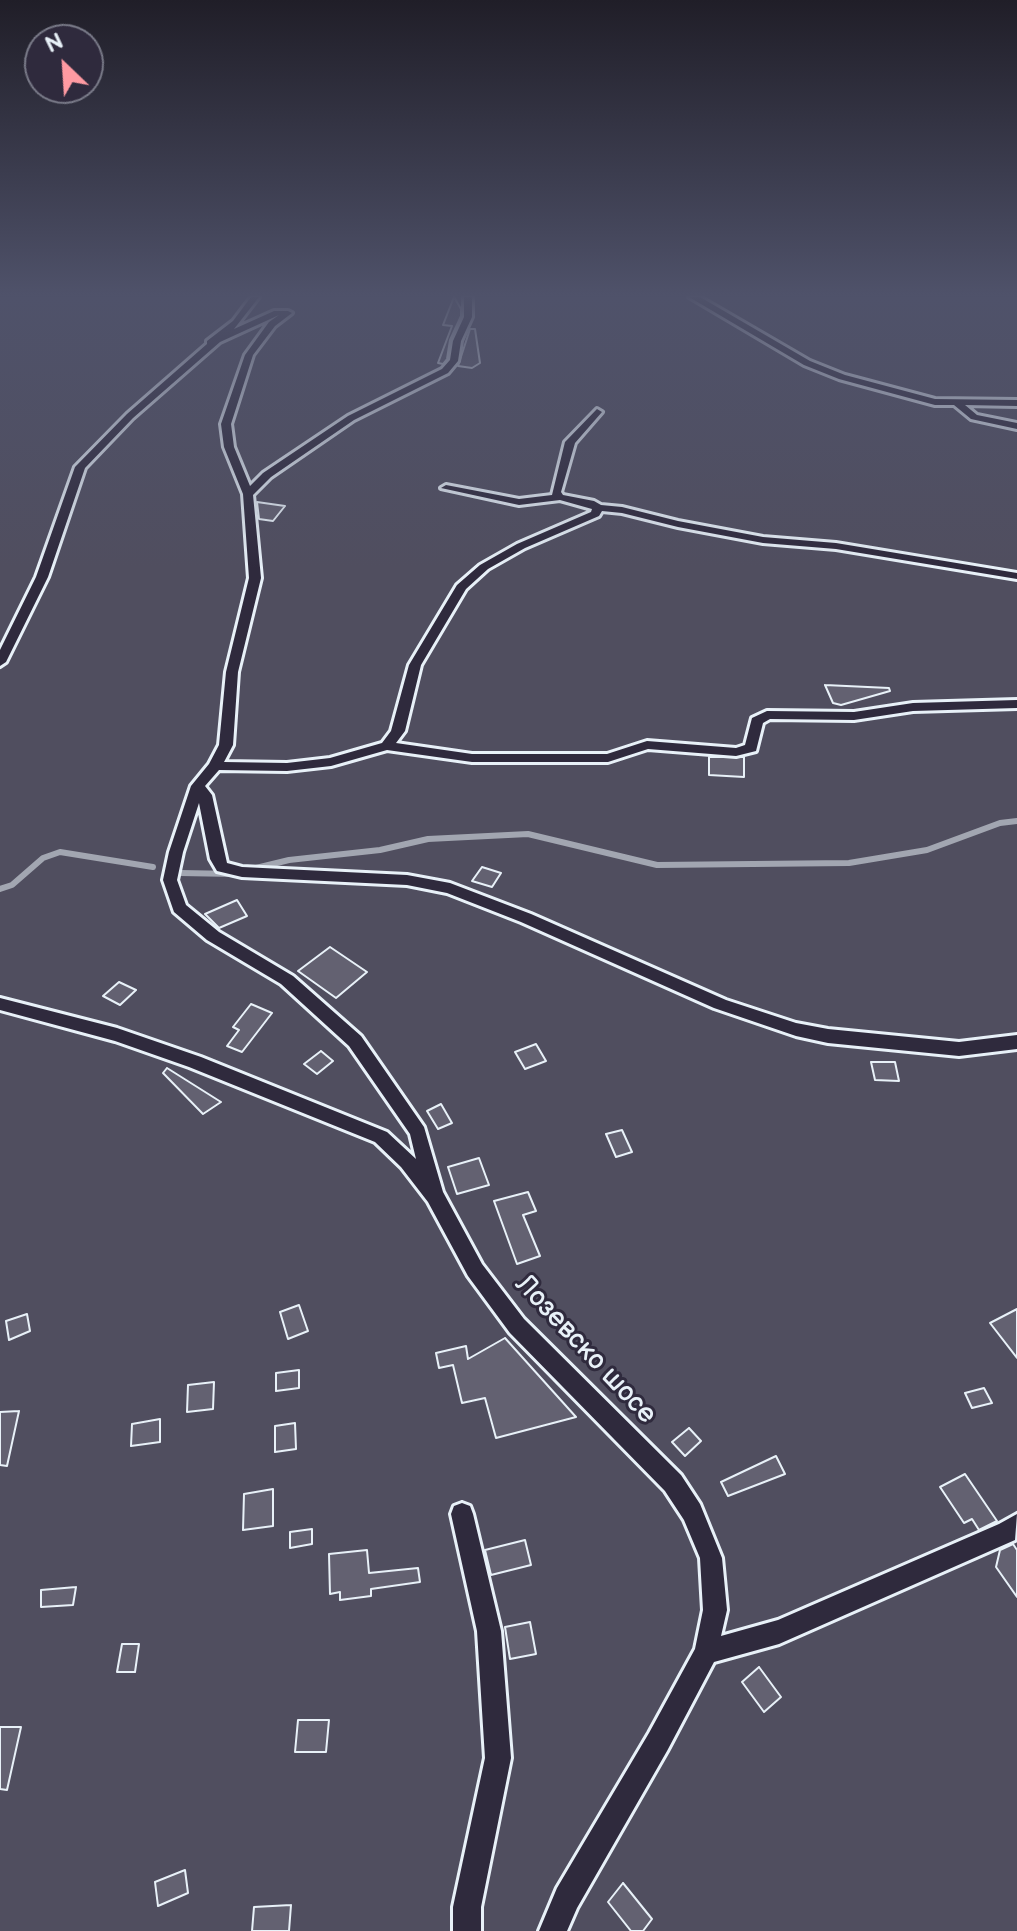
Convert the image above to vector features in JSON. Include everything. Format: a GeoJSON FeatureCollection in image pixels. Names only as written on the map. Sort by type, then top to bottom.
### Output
{"type":"FeatureCollection","features":[{"type":"Feature","properties":{"kind":"street"},"geometry":{"type":"LineString","coordinates":[[0,662],[42,577],[80,467],[163,387]]}},
{"type":"Feature","properties":{"kind":"street"},"geometry":{"type":"LineString","coordinates":[[238,387],[226,424],[229,447],[248,494],[255,578],[232,672],[226,745],[215,766],[198,786],[170,880],[179,908],[213,936],[287,980],[355,1041],[418,1132],[435,1196]]}},
{"type":"Feature","properties":{"kind":"street"},"geometry":{"type":"LineString","coordinates":[[248,494],[267,475],[351,418],[413,387]]}},
{"type":"Feature","properties":{"kind":"street"},"geometry":{"type":"LineString","coordinates":[[877,387],[958,404],[1017,403]]}},
{"type":"Feature","properties":{"kind":"street"},"geometry":{"type":"LineString","coordinates":[[958,404],[974,417],[1017,426]]}},
{"type":"Feature","properties":{"kind":"street"},"geometry":{"type":"LineString","coordinates":[[560,497],[556,493],[557,483],[570,442],[597,412]]}},
{"type":"Feature","properties":{"kind":"street"},"geometry":{"type":"LineString","coordinates":[[446,488],[519,502],[573,498],[598,508],[622,510],[763,540],[836,546],[1017,576]]}},
{"type":"Feature","properties":{"kind":"street"},"geometry":{"type":"LineString","coordinates":[[387,746],[398,731],[415,665],[461,587],[484,567],[521,546],[578,523],[595,514],[598,508]]}},
{"type":"Feature","properties":{"kind":"street"},"geometry":{"type":"LineString","coordinates":[[215,766],[287,767],[317,764],[387,746],[472,758],[608,758],[647,745],[736,752],[751,748],[757,721],[767,715],[854,716],[903,711],[913,707],[1017,704]]}},
{"type":"Feature","properties":{"kind":"street"},"geometry":{"type":"LineString","coordinates":[[198,786],[205,795],[217,859],[222,867],[242,872],[407,880],[450,888],[526,918],[720,1004],[796,1029],[828,1036],[959,1049],[1017,1042]]}},
{"type":"Feature","properties":{"kind":"street","name":"Лозевско шосе"},"geometry":{"type":"LineString","coordinates":[[0,1004],[117,1035],[195,1062],[381,1137],[407,1161],[435,1196],[475,1270],[517,1326],[673,1483],[692,1512],[711,1558],[715,1610],[706,1652],[658,1742],[567,1898],[553,1931]]}},
{"type":"Feature","properties":{"kind":"street"},"geometry":{"type":"LineString","coordinates":[[462,1514],[489,1631],[498,1758],[467,1907],[467,1931]]}},
{"type":"Feature","properties":{"kind":"street"},"geometry":{"type":"LineString","coordinates":[[706,1652],[779,1632],[1017,1525]]}},
{"type":"Feature","properties":{"kind":"shaded area"},"geometry":{"type":"Polygon","coordinates":[[[0,387],[1017,387],[1017,1931],[0,1931],[0,387]]]}},
{"type":"Feature","properties":{"kind":"building"},"geometry":{"type":"Polygon","coordinates":[[[257,502],[285,506],[273,521],[259,519],[257,502]]]}},
{"type":"Feature","properties":{"kind":"building"},"geometry":{"type":"Polygon","coordinates":[[[825,685],[889,688],[890,691],[841,705],[833,703],[825,685]]]}},
{"type":"Feature","properties":{"kind":"building"},"geometry":{"type":"Polygon","coordinates":[[[709,757],[744,757],[744,777],[709,775],[709,757]]]}},
{"type":"Feature","properties":{"kind":"building"},"geometry":{"type":"Polygon","coordinates":[[[482,867],[501,873],[492,887],[472,881],[482,867]]]}},
{"type":"Feature","properties":{"kind":"building"},"geometry":{"type":"Polygon","coordinates":[[[237,900],[247,916],[219,928],[205,914],[237,900]]]}},
{"type":"Feature","properties":{"kind":"building"},"geometry":{"type":"Polygon","coordinates":[[[330,947],[367,972],[336,998],[298,971],[330,947]]]}},
{"type":"Feature","properties":{"kind":"building"},"geometry":{"type":"Polygon","coordinates":[[[119,982],[136,990],[120,1005],[103,996],[119,982]]]}},
{"type":"Feature","properties":{"kind":"building"},"geometry":{"type":"Polygon","coordinates":[[[251,1004],[272,1013],[242,1052],[227,1046],[239,1030],[233,1027],[251,1004]]]}},
{"type":"Feature","properties":{"kind":"building"},"geometry":{"type":"Polygon","coordinates":[[[536,1044],[546,1061],[525,1069],[515,1052],[536,1044]]]}},
{"type":"Feature","properties":{"kind":"building"},"geometry":{"type":"Polygon","coordinates":[[[321,1051],[333,1061],[317,1074],[304,1064],[321,1051]]]}},
{"type":"Feature","properties":{"kind":"building"},"geometry":{"type":"Polygon","coordinates":[[[871,1062],[895,1062],[899,1081],[875,1080],[871,1062]]]}},
{"type":"Feature","properties":{"kind":"building"},"geometry":{"type":"Polygon","coordinates":[[[167,1068],[221,1102],[203,1114],[163,1073],[167,1068]]]}},
{"type":"Feature","properties":{"kind":"building"},"geometry":{"type":"Polygon","coordinates":[[[441,1104],[452,1123],[438,1129],[427,1111],[441,1104]]]}},
{"type":"Feature","properties":{"kind":"building"},"geometry":{"type":"Polygon","coordinates":[[[622,1130],[632,1152],[616,1157],[606,1134],[622,1130]]]}},
{"type":"Feature","properties":{"kind":"building"},"geometry":{"type":"Polygon","coordinates":[[[479,1158],[489,1185],[457,1194],[448,1167],[479,1158]]]}},
{"type":"Feature","properties":{"kind":"building"},"geometry":{"type":"Polygon","coordinates":[[[528,1192],[536,1211],[523,1215],[540,1256],[517,1264],[494,1201],[528,1192]]]}},
{"type":"Feature","properties":{"kind":"building"},"geometry":{"type":"Polygon","coordinates":[[[299,1305],[308,1331],[288,1339],[280,1312],[299,1305]]]}},
{"type":"Feature","properties":{"kind":"building"},"geometry":{"type":"Polygon","coordinates":[[[1017,1309],[1017,1358],[990,1323],[1017,1309]]]}},
{"type":"Feature","properties":{"kind":"building"},"geometry":{"type":"Polygon","coordinates":[[[27,1314],[30,1331],[9,1340],[6,1321],[27,1314]]]}},
{"type":"Feature","properties":{"kind":"building"},"geometry":{"type":"Polygon","coordinates":[[[505,1338],[576,1417],[496,1438],[485,1398],[462,1403],[453,1365],[439,1368],[436,1353],[466,1346],[468,1359],[505,1338]]]}},
{"type":"Feature","properties":{"kind":"building"},"geometry":{"type":"Polygon","coordinates":[[[299,1370],[299,1388],[276,1391],[276,1373],[299,1370]]]}},
{"type":"Feature","properties":{"kind":"building"},"geometry":{"type":"Polygon","coordinates":[[[214,1382],[213,1409],[187,1412],[188,1385],[214,1382]]]}},
{"type":"Feature","properties":{"kind":"building"},"geometry":{"type":"Polygon","coordinates":[[[984,1388],[992,1403],[972,1408],[965,1393],[984,1388]]]}},
{"type":"Feature","properties":{"kind":"building"},"geometry":{"type":"Polygon","coordinates":[[[19,1411],[7,1466],[0,1465],[0,1412],[19,1411]]]}},
{"type":"Feature","properties":{"kind":"building"},"geometry":{"type":"Polygon","coordinates":[[[160,1419],[160,1442],[131,1446],[132,1424],[160,1419]]]}},
{"type":"Feature","properties":{"kind":"building"},"geometry":{"type":"Polygon","coordinates":[[[295,1423],[296,1449],[275,1452],[275,1426],[295,1423]]]}},
{"type":"Feature","properties":{"kind":"building"},"geometry":{"type":"Polygon","coordinates":[[[689,1428],[701,1441],[685,1456],[672,1442],[689,1428]]]}},
{"type":"Feature","properties":{"kind":"building"},"geometry":{"type":"Polygon","coordinates":[[[776,1456],[785,1474],[728,1496],[721,1482],[776,1456]]]}},
{"type":"Feature","properties":{"kind":"building"},"geometry":{"type":"Polygon","coordinates":[[[965,1474],[997,1521],[979,1530],[972,1519],[964,1523],[940,1487],[965,1474]]]}},
{"type":"Feature","properties":{"kind":"building"},"geometry":{"type":"Polygon","coordinates":[[[273,1489],[273,1526],[243,1530],[244,1494],[273,1489]]]}},
{"type":"Feature","properties":{"kind":"building"},"geometry":{"type":"Polygon","coordinates":[[[312,1529],[312,1544],[290,1548],[290,1532],[312,1529]]]}},
{"type":"Feature","properties":{"kind":"building"},"geometry":{"type":"Polygon","coordinates":[[[525,1540],[531,1565],[491,1575],[485,1550],[525,1540]]]}},
{"type":"Feature","properties":{"kind":"building"},"geometry":{"type":"Polygon","coordinates":[[[1013,1544],[1017,1550],[1017,1597],[996,1567],[1000,1550],[1013,1544]]]}},
{"type":"Feature","properties":{"kind":"building"},"geometry":{"type":"Polygon","coordinates":[[[367,1550],[369,1573],[418,1568],[420,1582],[371,1589],[371,1596],[340,1600],[340,1592],[330,1594],[329,1554],[367,1550]]]}},
{"type":"Feature","properties":{"kind":"building"},"geometry":{"type":"Polygon","coordinates":[[[76,1587],[73,1605],[41,1607],[41,1590],[76,1587]]]}},
{"type":"Feature","properties":{"kind":"building"},"geometry":{"type":"Polygon","coordinates":[[[530,1622],[536,1654],[510,1659],[505,1627],[530,1622]]]}},
{"type":"Feature","properties":{"kind":"building"},"geometry":{"type":"Polygon","coordinates":[[[122,1644],[139,1644],[135,1672],[117,1672],[122,1644]]]}},
{"type":"Feature","properties":{"kind":"building"},"geometry":{"type":"Polygon","coordinates":[[[759,1667],[781,1697],[764,1712],[742,1682],[759,1667]]]}},
{"type":"Feature","properties":{"kind":"building"},"geometry":{"type":"Polygon","coordinates":[[[298,1720],[329,1720],[326,1752],[295,1752],[298,1720]]]}},
{"type":"Feature","properties":{"kind":"building"},"geometry":{"type":"Polygon","coordinates":[[[0,1727],[21,1727],[7,1790],[0,1789],[0,1727]]]}},
{"type":"Feature","properties":{"kind":"building"},"geometry":{"type":"Polygon","coordinates":[[[185,1870],[188,1893],[158,1906],[155,1882],[185,1870]]]}},
{"type":"Feature","properties":{"kind":"building"},"geometry":{"type":"Polygon","coordinates":[[[623,1883],[652,1919],[643,1931],[631,1931],[608,1902],[623,1883]]]}},
{"type":"Feature","properties":{"kind":"building"},"geometry":{"type":"Polygon","coordinates":[[[291,1905],[289,1931],[252,1931],[254,1907],[291,1905]]]}},
{"type":"Feature","properties":{"kind":"waterway"},"geometry":{"type":"LineString","coordinates":[[256,868],[289,860],[380,850],[428,839],[528,834],[657,865],[849,863],[927,850],[1000,823],[1017,821]]}},
{"type":"Feature","properties":{"kind":"waterway"},"geometry":{"type":"LineString","coordinates":[[0,889],[12,885],[43,858],[60,852],[153,867]]}},
{"type":"Feature","properties":{"kind":"waterway"},"geometry":{"type":"LineString","coordinates":[[180,873],[236,874]]}}]}
